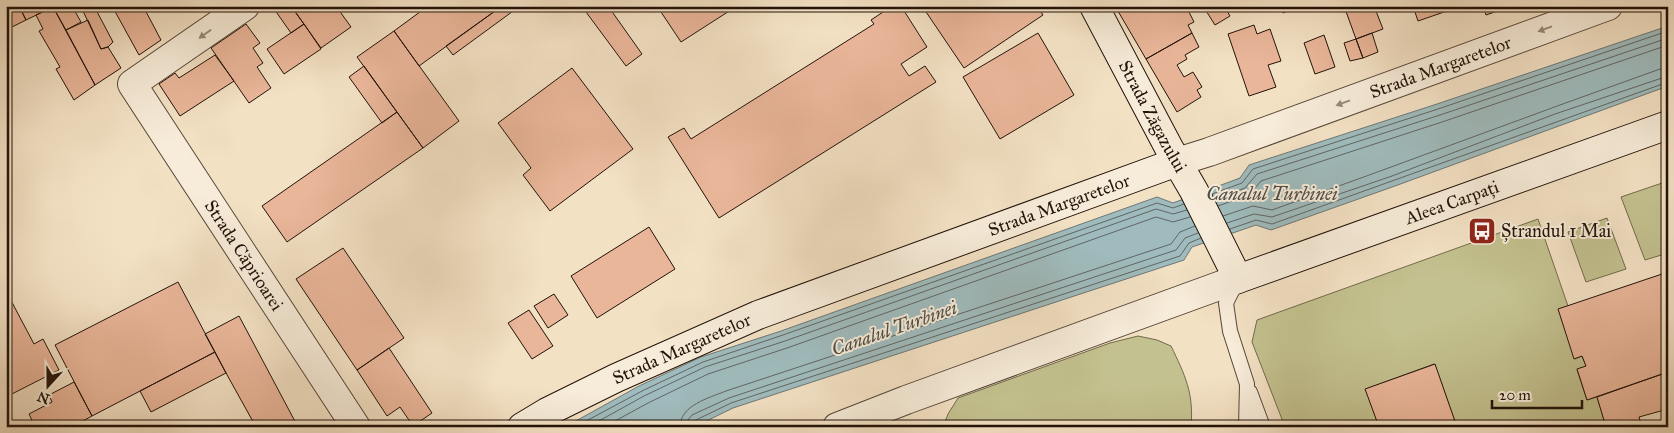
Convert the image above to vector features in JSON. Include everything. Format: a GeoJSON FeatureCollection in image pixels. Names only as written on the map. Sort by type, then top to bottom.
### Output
{"type":"FeatureCollection","features":[{"type":"Feature","properties":{"kind":"street","name":"Strada Căprioarei"},"geometry":{"type":"LineString","coordinates":[[245,6],[132,84],[356,427]]}},
{"type":"Feature","properties":{"kind":"street","name":"Strada Zăgazului"},"geometry":{"type":"LineString","coordinates":[[1094,6],[1194,191],[1238,279]]}},
{"type":"Feature","properties":{"kind":"street","name":"Strada Margaretelor"},"geometry":{"type":"LineString","coordinates":[[522,427],[547,412],[616,378],[758,315],[1608,6]]}},
{"type":"Feature","properties":{"kind":"street","name":"Aleea Carpați"},"geometry":{"type":"LineString","coordinates":[[837,427],[1238,279],[1668,125]]}},
{"type":"Feature","properties":{"kind":"lane"},"geometry":{"type":"LineString","coordinates":[[1238,279],[1226,302],[1230,331],[1263,427]]}},
{"type":"Feature","properties":{"kind":"lane"},"geometry":{"type":"LineString","coordinates":[[1246,427],[1247,384]]}},
{"type":"Feature","properties":{"kind":"shaded area"},"geometry":{"type":"Polygon","coordinates":[[[1668,181],[1668,253],[1645,260],[1621,197],[1668,181]]]}},
{"type":"Feature","properties":{"kind":"shaded area"},"geometry":{"type":"Polygon","coordinates":[[[1607,218],[1626,269],[1586,282],[1568,232],[1607,218]]]}},
{"type":"Feature","properties":{"kind":"shaded area"},"geometry":{"type":"Polygon","coordinates":[[[1538,219],[1568,306],[1575,359],[1582,356],[1586,366],[1577,370],[1587,400],[1597,397],[1606,427],[1457,427],[1434,364],[1366,389],[1379,427],[1285,427],[1252,342],[1257,320],[1538,219]]]}},
{"type":"Feature","properties":{"kind":"shaded area"},"geometry":{"type":"Polygon","coordinates":[[[1138,336],[1157,340],[1171,346],[1190,394],[1191,427],[943,427],[948,414],[958,398],[1110,343],[1138,336]]]}},
{"type":"Feature","properties":{"kind":"water","name":"Canalul Turbinei"},"geometry":{"type":"Polygon","coordinates":[[[1668,26],[1668,86],[1395,186],[1271,230],[1256,225],[1192,247],[1184,260],[733,408],[694,427],[565,427],[639,386],[701,357],[781,331],[1157,197],[1173,203],[1240,178],[1249,165],[1668,26]]]}},
{"type":"Feature","properties":{"kind":"building"},"geometry":{"type":"Polygon","coordinates":[[[6,6],[19,6],[26,20],[8,29],[6,27],[6,6]]]}},
{"type":"Feature","properties":{"kind":"building"},"geometry":{"type":"Polygon","coordinates":[[[19,6],[53,6],[53,7],[26,20],[19,6]]]}},
{"type":"Feature","properties":{"kind":"building"},"geometry":{"type":"Polygon","coordinates":[[[72,6],[81,22],[66,30],[53,7],[72,6]]]}},
{"type":"Feature","properties":{"kind":"building"},"geometry":{"type":"Polygon","coordinates":[[[88,6],[94,6],[113,42],[108,47],[101,49],[83,11],[88,6]]]}},
{"type":"Feature","properties":{"kind":"building"},"geometry":{"type":"Polygon","coordinates":[[[112,6],[143,6],[161,40],[139,55],[112,6]]]}},
{"type":"Feature","properties":{"kind":"building"},"geometry":{"type":"Polygon","coordinates":[[[272,6],[291,6],[304,24],[291,33],[272,6]]]}},
{"type":"Feature","properties":{"kind":"building"},"geometry":{"type":"Polygon","coordinates":[[[291,6],[336,6],[351,27],[321,48],[291,6]]]}},
{"type":"Feature","properties":{"kind":"building"},"geometry":{"type":"Polygon","coordinates":[[[428,6],[502,6],[419,66],[394,31],[428,6]]]}},
{"type":"Feature","properties":{"kind":"building"},"geometry":{"type":"Polygon","coordinates":[[[502,6],[520,6],[453,55],[446,46],[502,6]]]}},
{"type":"Feature","properties":{"kind":"building"},"geometry":{"type":"Polygon","coordinates":[[[580,6],[593,6],[586,12],[580,6]]]}},
{"type":"Feature","properties":{"kind":"building"},"geometry":{"type":"Polygon","coordinates":[[[593,6],[608,6],[642,54],[626,66],[586,12],[593,6]]]}},
{"type":"Feature","properties":{"kind":"building"},"geometry":{"type":"Polygon","coordinates":[[[657,6],[737,6],[681,42],[657,6]]]}},
{"type":"Feature","properties":{"kind":"building"},"geometry":{"type":"Polygon","coordinates":[[[892,6],[901,6],[927,47],[901,64],[909,76],[925,66],[936,82],[719,218],[668,137],[684,128],[691,139],[874,24],[871,20],[892,6]]]}},
{"type":"Feature","properties":{"kind":"building"},"geometry":{"type":"Polygon","coordinates":[[[922,6],[1037,6],[1043,15],[964,68],[922,6]]]}},
{"type":"Feature","properties":{"kind":"building"},"geometry":{"type":"Polygon","coordinates":[[[1115,6],[1186,6],[1194,22],[1188,25],[1192,33],[1146,59],[1115,6]]]}},
{"type":"Feature","properties":{"kind":"building"},"geometry":{"type":"Polygon","coordinates":[[[1203,6],[1224,6],[1230,16],[1215,25],[1203,6]]]}},
{"type":"Feature","properties":{"kind":"building"},"geometry":{"type":"Polygon","coordinates":[[[1280,6],[1298,6],[1283,13],[1280,6]]]}},
{"type":"Feature","properties":{"kind":"building"},"geometry":{"type":"Polygon","coordinates":[[[1344,6],[1374,6],[1383,29],[1356,39],[1344,6]]]}},
{"type":"Feature","properties":{"kind":"building"},"geometry":{"type":"Polygon","coordinates":[[[1413,6],[1445,6],[1447,11],[1418,21],[1413,6]]]}},
{"type":"Feature","properties":{"kind":"building"},"geometry":{"type":"Polygon","coordinates":[[[1483,6],[1512,6],[1486,15],[1483,6]]]}},
{"type":"Feature","properties":{"kind":"building"},"geometry":{"type":"Polygon","coordinates":[[[53,7],[95,85],[74,100],[56,69],[60,67],[39,31],[43,29],[36,15],[53,7]]]}},
{"type":"Feature","properties":{"kind":"building"},"geometry":{"type":"Polygon","coordinates":[[[88,20],[101,49],[108,47],[121,68],[95,85],[66,30],[88,20]]]}},
{"type":"Feature","properties":{"kind":"building"},"geometry":{"type":"Polygon","coordinates":[[[246,24],[260,43],[253,48],[263,63],[257,67],[271,88],[249,103],[211,48],[246,24]]]}},
{"type":"Feature","properties":{"kind":"building"},"geometry":{"type":"Polygon","coordinates":[[[304,24],[321,49],[284,74],[267,49],[304,24]]]}},
{"type":"Feature","properties":{"kind":"building"},"geometry":{"type":"Polygon","coordinates":[[[1254,25],[1257,34],[1270,29],[1281,61],[1268,65],[1276,87],[1249,96],[1228,34],[1254,25]]]}},
{"type":"Feature","properties":{"kind":"building"},"geometry":{"type":"Polygon","coordinates":[[[394,31],[459,121],[423,148],[357,57],[394,31]]]}},
{"type":"Feature","properties":{"kind":"building"},"geometry":{"type":"Polygon","coordinates":[[[1038,33],[1074,95],[1000,139],[963,77],[1038,33]]]}},
{"type":"Feature","properties":{"kind":"building"},"geometry":{"type":"Polygon","coordinates":[[[1192,33],[1199,47],[1185,55],[1187,59],[1177,65],[1184,77],[1193,72],[1202,87],[1197,90],[1201,97],[1177,112],[1146,59],[1192,33]]]}},
{"type":"Feature","properties":{"kind":"building"},"geometry":{"type":"Polygon","coordinates":[[[1372,33],[1378,52],[1363,58],[1356,39],[1372,33]]]}},
{"type":"Feature","properties":{"kind":"building"},"geometry":{"type":"Polygon","coordinates":[[[1324,35],[1335,67],[1315,74],[1304,43],[1324,35]]]}},
{"type":"Feature","properties":{"kind":"building"},"geometry":{"type":"Polygon","coordinates":[[[1356,39],[1363,58],[1350,61],[1344,43],[1356,39]]]}},
{"type":"Feature","properties":{"kind":"building"},"geometry":{"type":"Polygon","coordinates":[[[215,55],[234,81],[180,116],[159,84],[175,73],[179,78],[215,55]]]}},
{"type":"Feature","properties":{"kind":"building"},"geometry":{"type":"Polygon","coordinates":[[[364,66],[397,112],[382,123],[349,77],[364,66]]]}},
{"type":"Feature","properties":{"kind":"building"},"geometry":{"type":"Polygon","coordinates":[[[572,68],[633,149],[550,211],[523,175],[531,168],[498,123],[572,68]]]}},
{"type":"Feature","properties":{"kind":"building"},"geometry":{"type":"Polygon","coordinates":[[[397,112],[423,148],[287,242],[262,206],[397,112]]]}},
{"type":"Feature","properties":{"kind":"building"},"geometry":{"type":"Polygon","coordinates":[[[649,227],[675,269],[597,318],[571,276],[649,227]]]}},
{"type":"Feature","properties":{"kind":"building"},"geometry":{"type":"Polygon","coordinates":[[[343,248],[404,338],[357,370],[296,279],[343,248]]]}},
{"type":"Feature","properties":{"kind":"building"},"geometry":{"type":"Polygon","coordinates":[[[1668,272],[1668,372],[1587,400],[1577,369],[1586,366],[1582,356],[1574,359],[1558,309],[1668,272]]]}},
{"type":"Feature","properties":{"kind":"building"},"geometry":{"type":"Polygon","coordinates":[[[178,282],[215,352],[92,416],[55,345],[178,282]]]}},
{"type":"Feature","properties":{"kind":"building"},"geometry":{"type":"Polygon","coordinates":[[[6,291],[34,344],[43,339],[59,370],[6,397],[6,291]]]}},
{"type":"Feature","properties":{"kind":"building"},"geometry":{"type":"Polygon","coordinates":[[[554,294],[568,315],[548,328],[534,306],[554,294]]]}},
{"type":"Feature","properties":{"kind":"building"},"geometry":{"type":"Polygon","coordinates":[[[529,310],[553,346],[532,359],[508,323],[529,310]]]}},
{"type":"Feature","properties":{"kind":"building"},"geometry":{"type":"Polygon","coordinates":[[[239,316],[298,427],[256,427],[205,334],[239,316]]]}},
{"type":"Feature","properties":{"kind":"building"},"geometry":{"type":"Polygon","coordinates":[[[389,348],[432,413],[413,426],[400,407],[387,416],[357,370],[389,348]]]}},
{"type":"Feature","properties":{"kind":"building"},"geometry":{"type":"Polygon","coordinates":[[[215,352],[226,373],[151,412],[140,391],[215,352]]]}},
{"type":"Feature","properties":{"kind":"building"},"geometry":{"type":"Polygon","coordinates":[[[1435,364],[1457,427],[1379,427],[1365,389],[1435,364]]]}},
{"type":"Feature","properties":{"kind":"building"},"geometry":{"type":"Polygon","coordinates":[[[1668,372],[1668,409],[1639,417],[1642,427],[1606,427],[1597,397],[1668,372]]]}},
{"type":"Feature","properties":{"kind":"building"},"geometry":{"type":"Polygon","coordinates":[[[74,382],[92,416],[72,427],[35,427],[29,414],[52,402],[49,395],[74,382]]]}},
{"type":"Feature","properties":{"kind":"place","name":"Ștrandul 1 Mai"},"geometry":{"type":"Point","coordinates":[1482,231]}}]}
